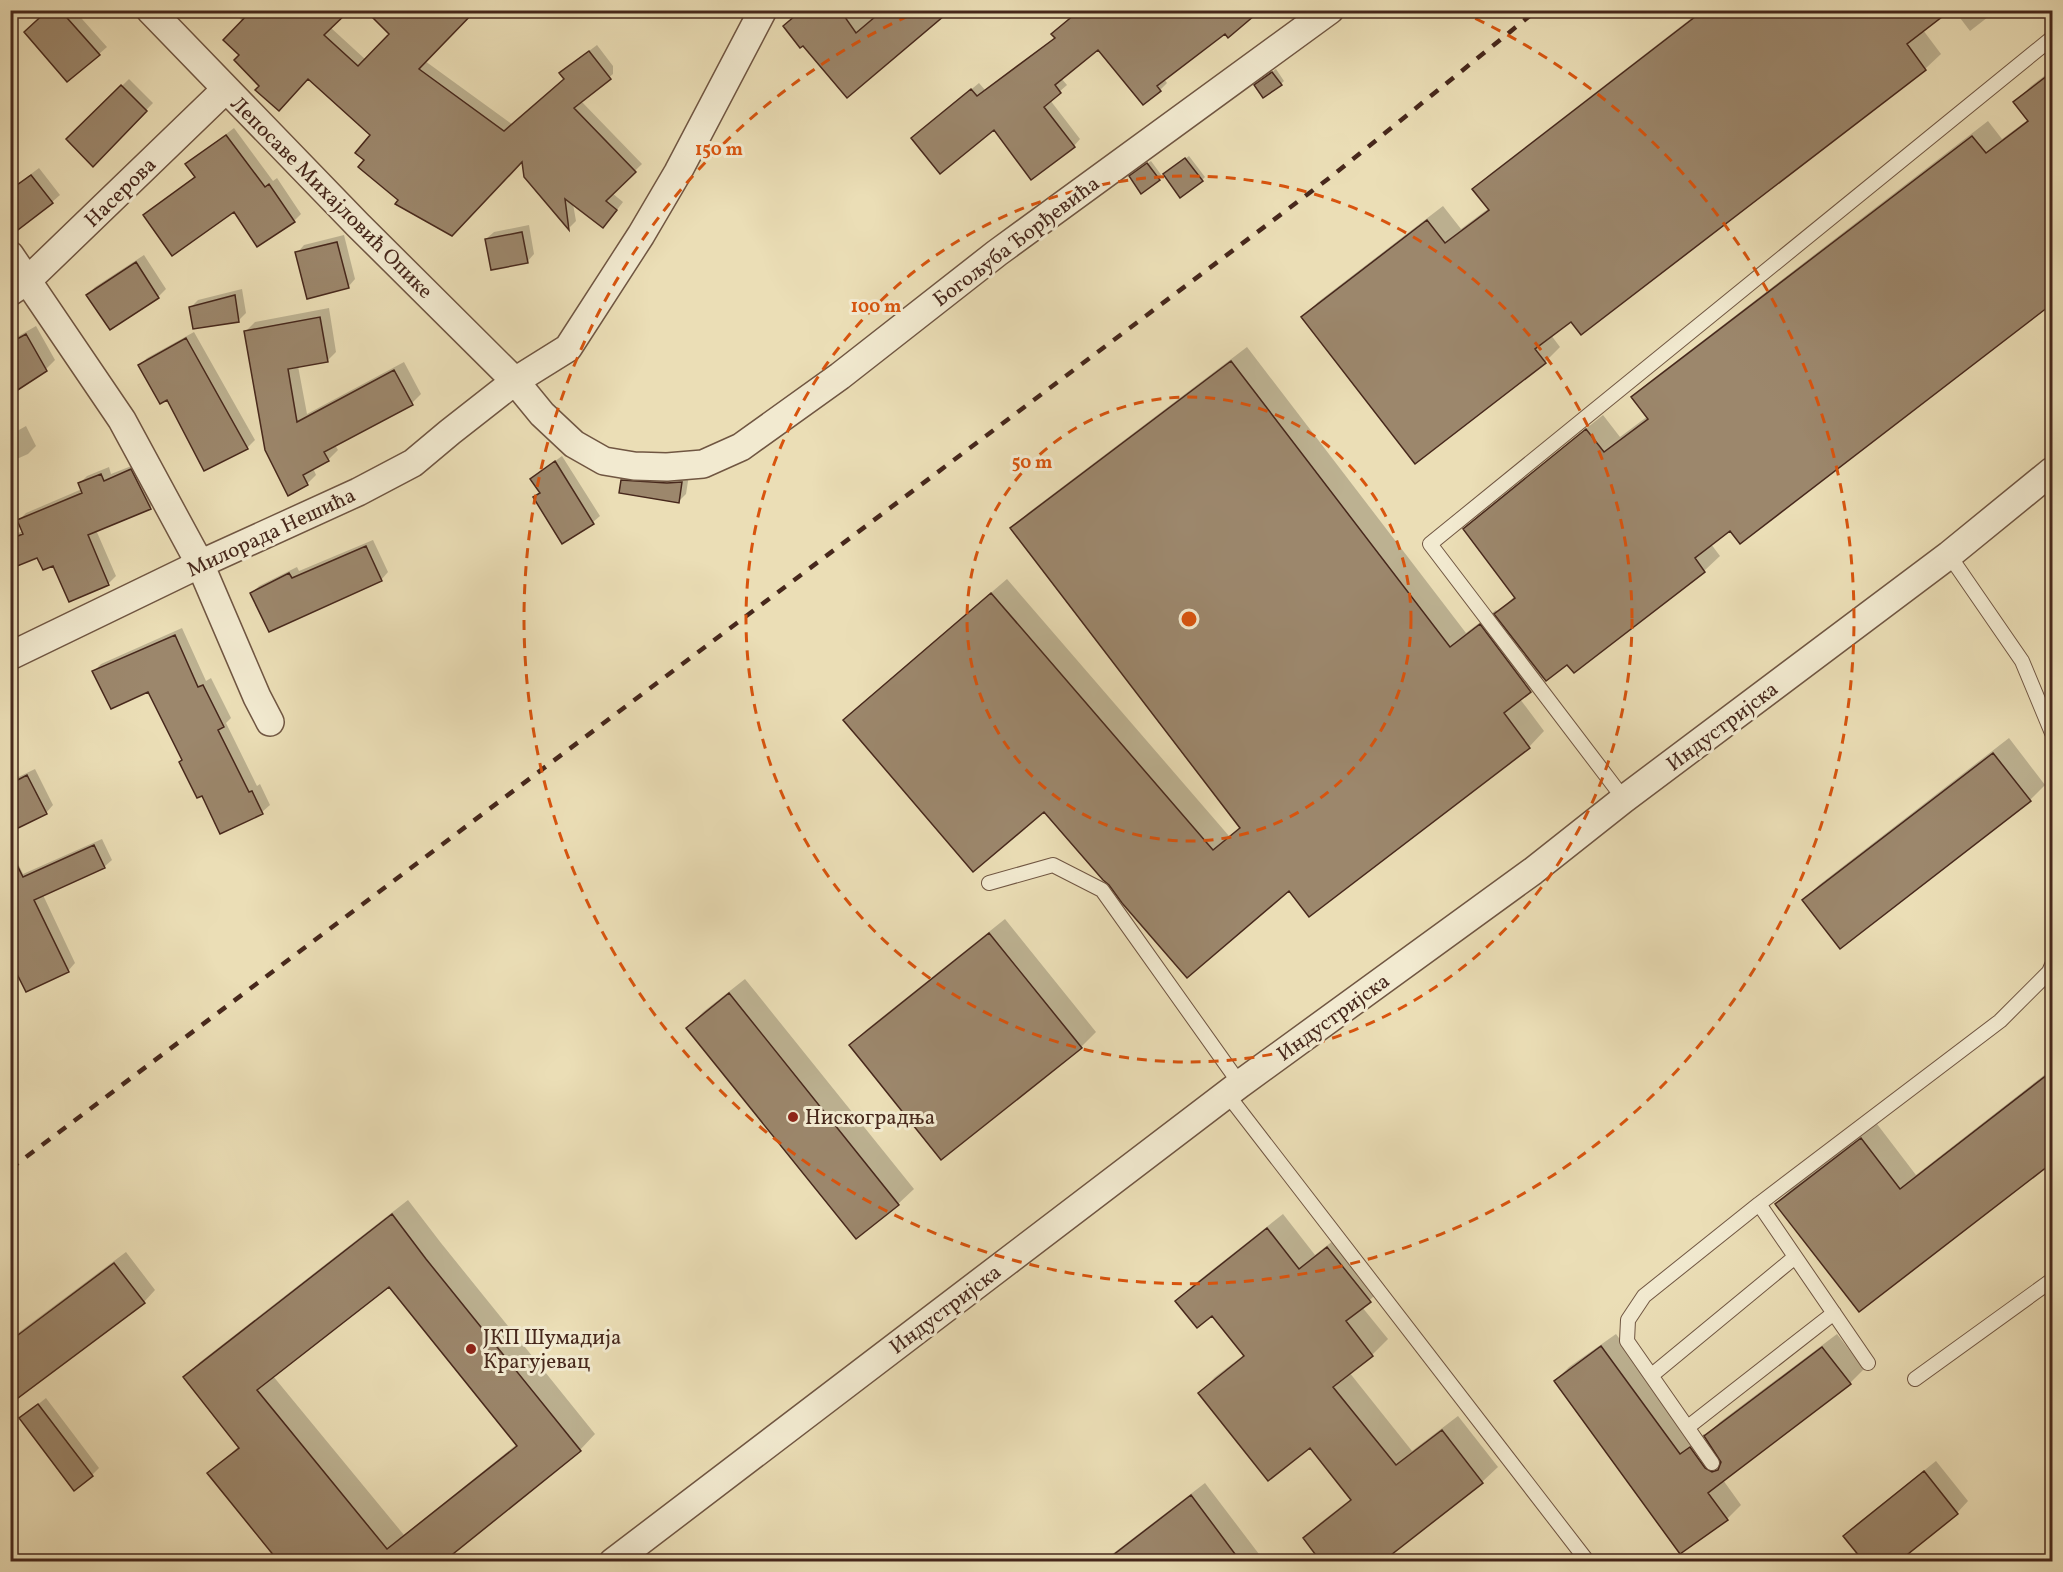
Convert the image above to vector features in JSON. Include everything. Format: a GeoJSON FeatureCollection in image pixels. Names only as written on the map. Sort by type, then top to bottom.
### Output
{"type":"FeatureCollection","features":[{"type":"Feature","properties":{"kind":"street","name":"Лепосаве Михајловић Опике"},"geometry":{"type":"LineString","coordinates":[[150,10],[358,225],[515,381]]}},
{"type":"Feature","properties":{"kind":"street","name":"Милорада Нешића"},"geometry":{"type":"LineString","coordinates":[[10,656],[200,564],[358,492],[413,463],[515,381],[568,348],[641,235],[678,172],[763,10]]}},
{"type":"Feature","properties":{"kind":"street","name":"Богољуба Ђорђевића"},"geometry":{"type":"LineString","coordinates":[[515,381],[542,414],[574,444],[604,461],[634,466],[667,467],[703,464],[741,447],[840,376],[997,254],[1330,10]]}},
{"type":"Feature","properties":{"kind":"street","name":"Насерова"},"geometry":{"type":"LineString","coordinates":[[19,286],[226,89]]}},
{"type":"Feature","properties":{"kind":"street"},"geometry":{"type":"LineString","coordinates":[[10,255],[19,286],[122,420],[200,564],[270,722]]}},
{"type":"Feature","properties":{"kind":"street","name":"Индустријска"},"geometry":{"type":"LineString","coordinates":[[613,1562],[1234,1089],[1533,871],[1624,799],[1949,555],[2052,471]]}},
{"type":"Feature","properties":{"kind":"lane"},"geometry":{"type":"LineString","coordinates":[[1624,799],[1430,544],[2052,38]]}},
{"type":"Feature","properties":{"kind":"lane"},"geometry":{"type":"LineString","coordinates":[[1949,555],[2022,661],[2052,733]]}},
{"type":"Feature","properties":{"kind":"lane"},"geometry":{"type":"LineString","coordinates":[[989,883],[1053,865],[1102,890],[1234,1089],[1588,1562]]}},
{"type":"Feature","properties":{"kind":"lane"},"geometry":{"type":"LineString","coordinates":[[1712,1462],[1627,1341],[1628,1320],[1644,1296],[1759,1204],[2000,1021],[2049,972],[2052,965]]}},
{"type":"Feature","properties":{"kind":"lane"},"geometry":{"type":"LineString","coordinates":[[1759,1204],[1868,1363]]}},
{"type":"Feature","properties":{"kind":"lane"},"geometry":{"type":"LineString","coordinates":[[1652,1375],[1795,1257]]}},
{"type":"Feature","properties":{"kind":"lane"},"geometry":{"type":"LineString","coordinates":[[1915,1379],[2052,1280]]}},
{"type":"Feature","properties":{"kind":"lane"},"geometry":{"type":"LineString","coordinates":[[1688,1427],[1834,1313]]}},
{"type":"Feature","properties":{"kind":"building"},"geometry":{"type":"Polygon","coordinates":[[[48,10],[60,10],[100,55],[67,82],[24,32],[48,10]]]}},
{"type":"Feature","properties":{"kind":"building"},"geometry":{"type":"Polygon","coordinates":[[[252,10],[350,10],[324,35],[358,66],[389,34],[365,10],[476,10],[419,69],[504,131],[564,79],[559,73],[589,51],[611,79],[574,108],[636,172],[606,201],[617,210],[603,228],[565,199],[569,230],[524,177],[522,162],[452,236],[395,204],[398,200],[358,167],[364,160],[355,153],[370,135],[308,79],[279,111],[255,90],[259,86],[234,60],[239,55],[223,40],[252,10]]]}},
{"type":"Feature","properties":{"kind":"building"},"geometry":{"type":"Polygon","coordinates":[[[802,10],[840,10],[856,33],[882,11],[951,10],[847,98],[803,46],[800,48],[783,26],[802,10]]]}},
{"type":"Feature","properties":{"kind":"building"},"geometry":{"type":"Polygon","coordinates":[[[1080,10],[1261,10],[1228,38],[1225,34],[1157,86],[1161,91],[1143,105],[1098,50],[1055,85],[1061,93],[1044,107],[1075,147],[1031,180],[994,130],[940,174],[911,138],[971,89],[977,96],[1055,38],[1051,34],[1080,10]]]}},
{"type":"Feature","properties":{"kind":"building"},"geometry":{"type":"Polygon","coordinates":[[[1704,10],[1951,10],[1907,44],[1926,70],[1581,335],[1571,322],[1535,349],[1546,363],[1415,464],[1301,317],[1427,220],[1445,243],[1489,210],[1472,189],[1704,10]]]}},
{"type":"Feature","properties":{"kind":"building"},"geometry":{"type":"Polygon","coordinates":[[[1272,72],[1282,85],[1263,98],[1254,85],[1272,72]]]}},
{"type":"Feature","properties":{"kind":"building"},"geometry":{"type":"Polygon","coordinates":[[[2052,72],[2052,304],[1740,544],[1730,531],[1695,558],[1705,572],[1574,673],[1567,665],[1546,681],[1494,614],[1515,598],[1463,529],[1586,429],[1604,452],[1648,419],[1631,397],[1972,136],[1986,153],[2028,121],[2013,102],[2052,72]]]}},
{"type":"Feature","properties":{"kind":"building"},"geometry":{"type":"Polygon","coordinates":[[[121,85],[147,111],[93,167],[66,139],[121,85]]]}},
{"type":"Feature","properties":{"kind":"building"},"geometry":{"type":"Polygon","coordinates":[[[226,135],[265,187],[269,184],[295,222],[257,247],[234,212],[172,256],[143,215],[195,177],[185,164],[226,135]]]}},
{"type":"Feature","properties":{"kind":"building"},"geometry":{"type":"Polygon","coordinates":[[[1185,158],[1203,181],[1180,198],[1163,174],[1185,158]]]}},
{"type":"Feature","properties":{"kind":"building"},"geometry":{"type":"Polygon","coordinates":[[[1147,163],[1160,180],[1141,194],[1129,176],[1147,163]]]}},
{"type":"Feature","properties":{"kind":"building"},"geometry":{"type":"Polygon","coordinates":[[[31,175],[53,203],[10,236],[10,190],[31,175]]]}},
{"type":"Feature","properties":{"kind":"building"},"geometry":{"type":"Polygon","coordinates":[[[522,232],[528,263],[491,270],[485,239],[522,232]]]}},
{"type":"Feature","properties":{"kind":"building"},"geometry":{"type":"Polygon","coordinates":[[[337,242],[349,288],[307,299],[295,252],[337,242]]]}},
{"type":"Feature","properties":{"kind":"building"},"geometry":{"type":"Polygon","coordinates":[[[136,262],[159,298],[110,330],[86,295],[136,262]]]}},
{"type":"Feature","properties":{"kind":"building"},"geometry":{"type":"Polygon","coordinates":[[[235,295],[239,322],[193,329],[189,307],[235,295]]]}},
{"type":"Feature","properties":{"kind":"building"},"geometry":{"type":"Polygon","coordinates":[[[320,317],[328,362],[288,369],[297,422],[394,370],[413,405],[324,452],[329,461],[303,475],[308,485],[288,496],[265,450],[244,331],[320,317]]]}},
{"type":"Feature","properties":{"kind":"building"},"geometry":{"type":"Polygon","coordinates":[[[26,334],[47,371],[10,395],[10,343],[26,334]]]}},
{"type":"Feature","properties":{"kind":"building"},"geometry":{"type":"Polygon","coordinates":[[[186,338],[248,449],[204,471],[167,400],[160,404],[138,365],[186,338]]]}},
{"type":"Feature","properties":{"kind":"building"},"geometry":{"type":"Polygon","coordinates":[[[1231,361],[1450,647],[1480,624],[1531,692],[1504,713],[1530,748],[1309,917],[1289,891],[1187,978],[1044,812],[973,872],[843,720],[991,593],[1213,850],[1240,828],[1010,528],[1231,361]]]}},
{"type":"Feature","properties":{"kind":"building"},"geometry":{"type":"Polygon","coordinates":[[[555,461],[594,524],[562,544],[533,497],[540,493],[530,479],[555,461]]]}},
{"type":"Feature","properties":{"kind":"building"},"geometry":{"type":"Polygon","coordinates":[[[131,469],[151,509],[88,535],[109,585],[69,602],[53,566],[43,570],[37,558],[10,569],[10,539],[23,534],[17,520],[82,493],[78,483],[101,474],[104,481],[131,469]]]}},
{"type":"Feature","properties":{"kind":"building"},"geometry":{"type":"Polygon","coordinates":[[[621,480],[682,482],[679,503],[619,493],[621,480]]]}},
{"type":"Feature","properties":{"kind":"building"},"geometry":{"type":"Polygon","coordinates":[[[366,546],[382,581],[269,632],[250,593],[289,573],[292,578],[366,546]]]}},
{"type":"Feature","properties":{"kind":"building"},"geometry":{"type":"Polygon","coordinates":[[[175,635],[198,687],[203,685],[224,727],[218,730],[249,792],[252,791],[263,814],[220,834],[202,796],[197,798],[179,762],[182,760],[148,692],[111,709],[92,671],[175,635]]]}},
{"type":"Feature","properties":{"kind":"building"},"geometry":{"type":"Polygon","coordinates":[[[1993,753],[2031,801],[1840,949],[1802,900],[1993,753]]]}},
{"type":"Feature","properties":{"kind":"building"},"geometry":{"type":"Polygon","coordinates":[[[27,775],[47,814],[10,832],[10,784],[27,775]]]}},
{"type":"Feature","properties":{"kind":"building"},"geometry":{"type":"Polygon","coordinates":[[[94,845],[105,868],[34,900],[69,972],[26,992],[10,960],[10,851],[23,877],[94,845]]]}},
{"type":"Feature","properties":{"kind":"building"},"geometry":{"type":"Polygon","coordinates":[[[989,933],[1082,1048],[941,1160],[849,1045],[989,933]]]}},
{"type":"Feature","properties":{"kind":"building","name":"Нискоградња"},"geometry":{"type":"Polygon","coordinates":[[[729,993],[899,1205],[856,1239],[686,1028],[729,993]]]}},
{"type":"Feature","properties":{"kind":"building"},"geometry":{"type":"Polygon","coordinates":[[[2052,1071],[2052,1163],[1859,1312],[1775,1204],[1861,1138],[1900,1189],[2052,1071]]]}},
{"type":"Feature","properties":{"kind":"building"},"geometry":{"type":"Polygon","coordinates":[[[392,1214],[581,1451],[443,1562],[279,1562],[207,1473],[239,1448],[183,1377],[392,1214]],[[389,1287],[257,1390],[387,1549],[517,1446],[389,1287]]]}},
{"type":"Feature","properties":{"kind":"building"},"geometry":{"type":"Polygon","coordinates":[[[1267,1228],[1299,1269],[1327,1247],[1371,1302],[1346,1321],[1373,1356],[1333,1387],[1396,1465],[1442,1430],[1483,1483],[1382,1562],[1321,1562],[1303,1538],[1351,1500],[1310,1448],[1268,1481],[1198,1393],[1244,1356],[1212,1316],[1197,1328],[1175,1301],[1267,1228]]]}},
{"type":"Feature","properties":{"kind":"building"},"geometry":{"type":"Polygon","coordinates":[[[114,1263],[145,1303],[10,1404],[10,1341],[114,1263]]]}},
{"type":"Feature","properties":{"kind":"building"},"geometry":{"type":"Polygon","coordinates":[[[1601,1346],[1680,1454],[1690,1447],[1705,1468],[1712,1472],[1718,1470],[1721,1462],[1704,1436],[1822,1347],[1851,1384],[1708,1493],[1728,1520],[1680,1554],[1554,1381],[1601,1346]]]}},
{"type":"Feature","properties":{"kind":"building"},"geometry":{"type":"Polygon","coordinates":[[[38,1404],[93,1476],[74,1491],[19,1418],[38,1404]]]}},
{"type":"Feature","properties":{"kind":"building"},"geometry":{"type":"Polygon","coordinates":[[[1924,1471],[1958,1514],[1898,1562],[1864,1562],[1843,1536],[1924,1471]]]}},
{"type":"Feature","properties":{"kind":"building"},"geometry":{"type":"Polygon","coordinates":[[[1191,1495],[1241,1562],[1104,1562],[1191,1495]]]}},
{"type":"Feature","properties":{"kind":"railway"},"geometry":{"type":"LineString","coordinates":[[10,1169],[1332,176],[1537,10]]}},
{"type":"Feature","properties":{"kind":"place","name":"Нискоградња"},"geometry":{"type":"Point","coordinates":[793,1117]}},
{"type":"Feature","properties":{"kind":"place","name":"ЈКП Шумадија Крагујевац"},"geometry":{"type":"Point","coordinates":[471,1349]}}]}
